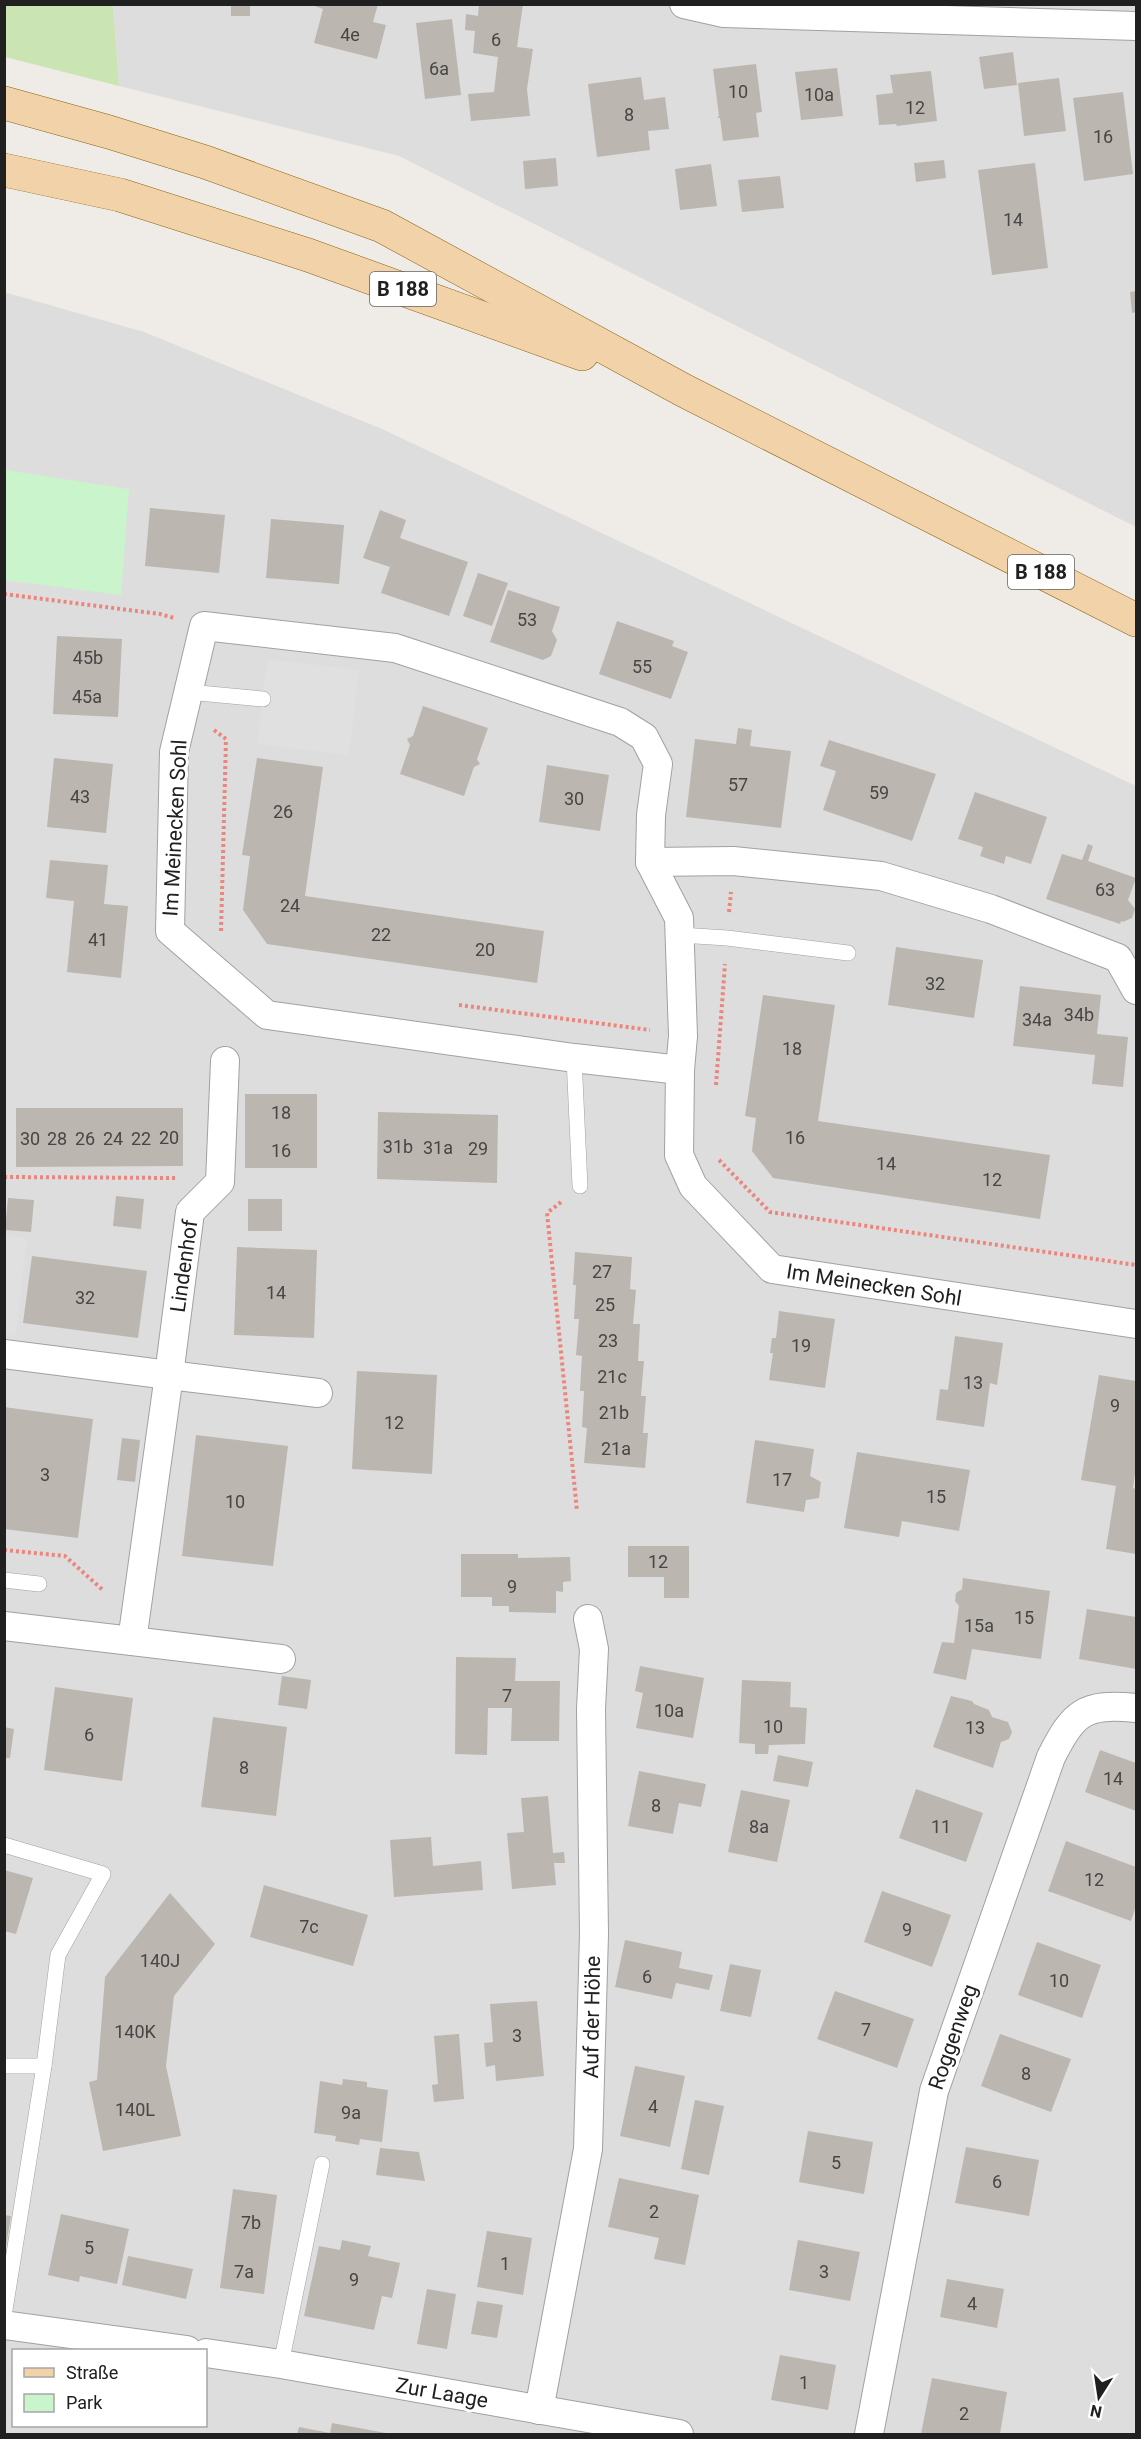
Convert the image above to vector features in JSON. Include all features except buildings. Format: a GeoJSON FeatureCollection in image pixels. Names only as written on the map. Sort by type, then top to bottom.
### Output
{"type":"FeatureCollection","features":[{"type":"Feature","properties":{"kind":"main road","name":"B 188"},"geometry":{"type":"LineString","coordinates":[[4,103],[205,162],[382,226],[683,390],[1137,620]]}},
{"type":"Feature","properties":{"kind":"main road","name":"B 188"},"geometry":{"type":"LineString","coordinates":[[4,170],[120,195],[308,255],[683,390]]}},
{"type":"Feature","properties":{"kind":"street"},"geometry":{"type":"LineString","coordinates":[[684,4],[724,14],[1137,26]]}},
{"type":"Feature","properties":{"kind":"street","name":"Im Meinecken Sohl"},"geometry":{"type":"LineString","coordinates":[[680,1070],[574,1058],[267,1016],[170,931],[174,752],[204,626],[395,648],[620,722],[644,737],[658,764],[651,814],[650,862],[679,918],[683,1036],[680,1070],[679,1155],[693,1186],[772,1269],[1137,1324]]}},
{"type":"Feature","properties":{"kind":"street"},"geometry":{"type":"LineString","coordinates":[[650,862],[734,861],[881,876],[991,909],[1118,958],[1137,990]]}},
{"type":"Feature","properties":{"kind":"street"},"geometry":{"type":"LineString","coordinates":[[221,1179],[225,1061]]}},
{"type":"Feature","properties":{"kind":"street","name":"Lindenhof"},"geometry":{"type":"LineString","coordinates":[[133,1629],[190,1212],[221,1179]]}},
{"type":"Feature","properties":{"kind":"street"},"geometry":{"type":"LineString","coordinates":[[4,1354],[318,1393]]}},
{"type":"Feature","properties":{"kind":"street","name":"Auf der Höhe"},"geometry":{"type":"LineString","coordinates":[[539,2410],[588,2149],[594,1935],[591,1709],[594,1649],[588,1619]]}},
{"type":"Feature","properties":{"kind":"street"},"geometry":{"type":"LineString","coordinates":[[4,1626],[133,1629],[281,1659]]}},
{"type":"Feature","properties":{"kind":"street","name":"Roggenweg"},"geometry":{"type":"LineString","coordinates":[[869,2434],[934,2091],[1051,1757],[1064,1732],[1081,1713],[1108,1705],[1137,1708]]}},
{"type":"Feature","properties":{"kind":"street"},"geometry":{"type":"LineString","coordinates":[[4,2325],[180,2349]]}},
{"type":"Feature","properties":{"kind":"street","name":"Zur Laage"},"geometry":{"type":"LineString","coordinates":[[207,2353],[679,2434]]}},
{"type":"Feature","properties":{"kind":"lane"},"geometry":{"type":"LineString","coordinates":[[186,699],[263,699]]}},
{"type":"Feature","properties":{"kind":"lane"},"geometry":{"type":"LineString","coordinates":[[680,935],[727,938],[848,953]]}},
{"type":"Feature","properties":{"kind":"lane"},"geometry":{"type":"LineString","coordinates":[[574,1058],[580,1186]]}},
{"type":"Feature","properties":{"kind":"lane"},"geometry":{"type":"LineString","coordinates":[[4,1580],[39,1584]]}},
{"type":"Feature","properties":{"kind":"lane"},"geometry":{"type":"LineString","coordinates":[[4,1845],[104,1874],[58,1955],[44,2066],[4,2316]]}},
{"type":"Feature","properties":{"kind":"lane"},"geometry":{"type":"LineString","coordinates":[[4,2066],[44,2066]]}},
{"type":"Feature","properties":{"kind":"lane"},"geometry":{"type":"LineString","coordinates":[[281,2364],[322,2164]]}},
{"type":"Feature","properties":{"kind":"path"},"geometry":{"type":"LineString","coordinates":[[4,594],[160,614],[204,626]]}},
{"type":"Feature","properties":{"kind":"path"},"geometry":{"type":"LineString","coordinates":[[186,699],[226,739],[221,933]]}},
{"type":"Feature","properties":{"kind":"path"},"geometry":{"type":"LineString","coordinates":[[716,1089],[734,861]]}},
{"type":"Feature","properties":{"kind":"path"},"geometry":{"type":"LineString","coordinates":[[456,1005],[719,1041]]}},
{"type":"Feature","properties":{"kind":"path"},"geometry":{"type":"LineString","coordinates":[[717,1157],[770,1212],[1137,1265]]}},
{"type":"Feature","properties":{"kind":"path"},"geometry":{"type":"LineString","coordinates":[[4,1177],[221,1179]]}},
{"type":"Feature","properties":{"kind":"path"},"geometry":{"type":"LineString","coordinates":[[578,1511],[547,1213],[580,1186]]}},
{"type":"Feature","properties":{"kind":"path"},"geometry":{"type":"LineString","coordinates":[[4,1550],[65,1556],[133,1629]]}},
{"type":"Feature","properties":{"kind":"shaded area"},"geometry":{"type":"Polygon","coordinates":[[[113,5],[1136,5],[1136,527],[399,156],[119,86],[113,5]]]}},
{"type":"Feature","properties":{"kind":"shaded area"},"geometry":{"type":"Polygon","coordinates":[[[4,292],[144,332],[382,429],[1136,786],[1136,2434],[5,2434],[4,292]]]}},
{"type":"Feature","properties":{"kind":"shaded area"},"geometry":{"type":"Polygon","coordinates":[[[267,659],[359,670],[349,755],[257,744],[267,659]]]}},
{"type":"Feature","properties":{"kind":"shaded area"},"geometry":{"type":"Polygon","coordinates":[[[5,1236],[27,1238],[16,1336],[5,1334],[5,1236]]]}},
{"type":"Feature","properties":{"kind":"green space"},"geometry":{"type":"Polygon","coordinates":[[[4,5],[113,5],[119,86],[5,57],[4,5]]]}},
{"type":"Feature","properties":{"kind":"green space"},"geometry":{"type":"Polygon","coordinates":[[[5,470],[129,489],[121,595],[5,580],[5,470]]]}}]}
